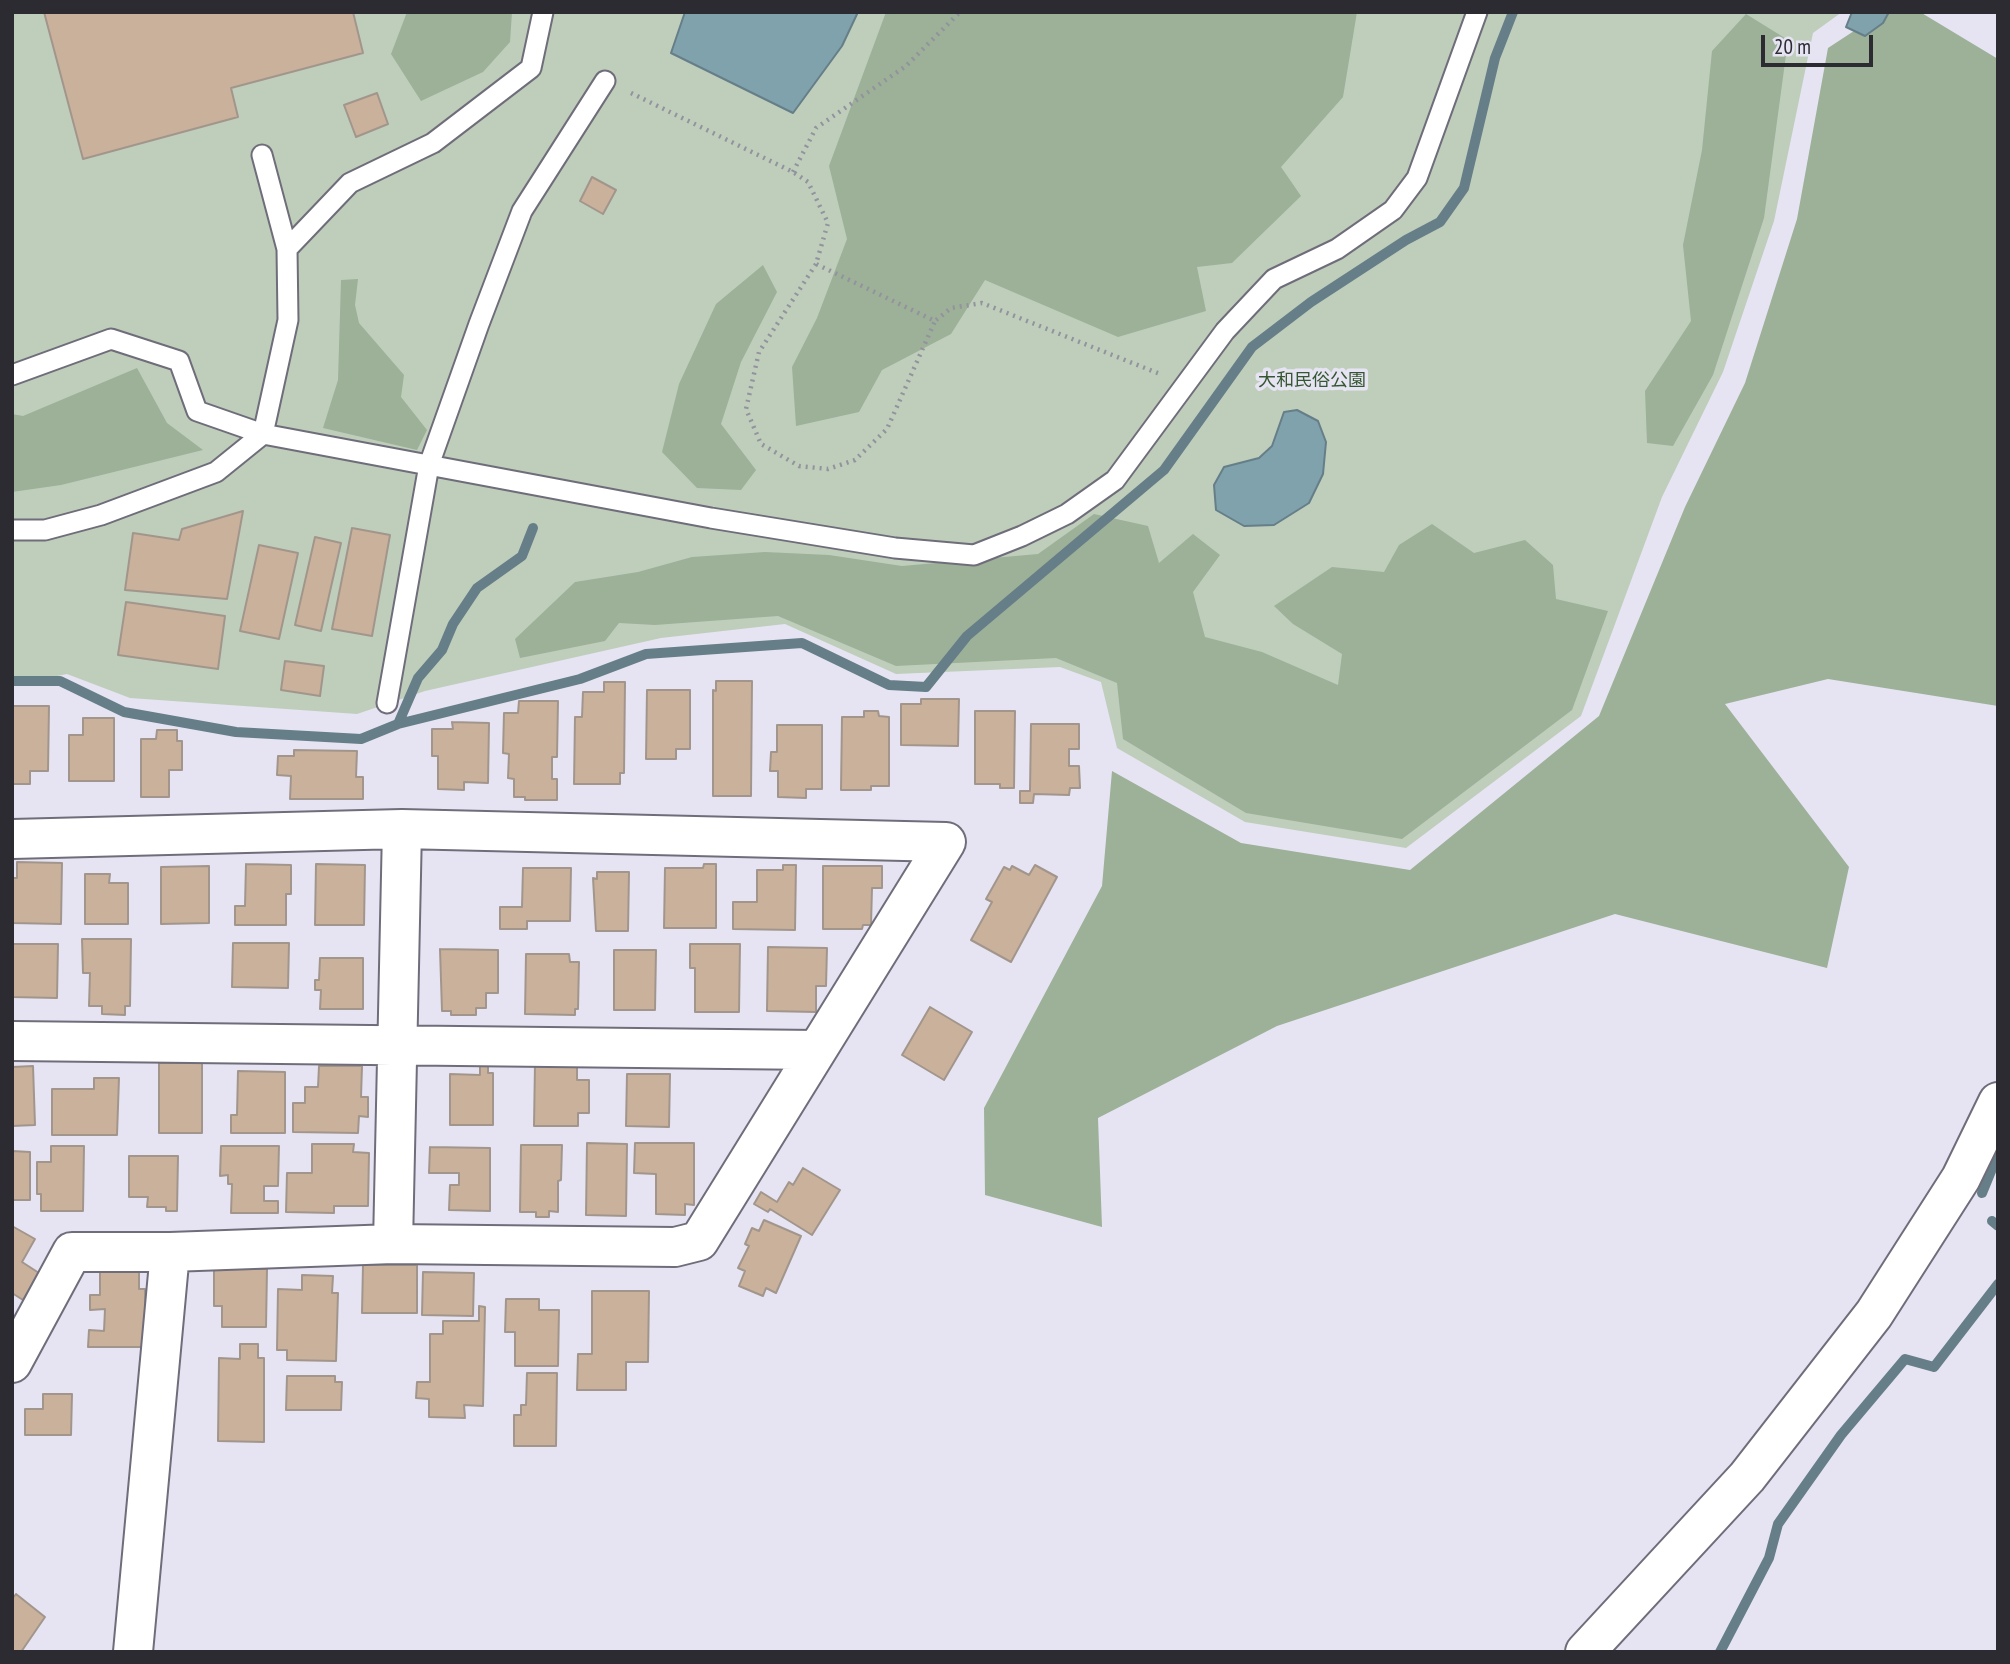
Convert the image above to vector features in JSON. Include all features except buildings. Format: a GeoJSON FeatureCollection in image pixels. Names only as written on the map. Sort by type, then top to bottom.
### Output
{"type":"FeatureCollection","features":[{"type":"Feature","properties":{"kind":"street"},"geometry":{"type":"LineString","coordinates":[[393,1244],[402,829]]}},
{"type":"Feature","properties":{"kind":"street"},"geometry":{"type":"LineString","coordinates":[[12,839],[402,829],[946,842],[699,1241],[675,1247],[393,1244],[170,1252],[72,1252],[12,1363]]}},
{"type":"Feature","properties":{"kind":"street"},"geometry":{"type":"LineString","coordinates":[[12,1041],[817,1050]]}},
{"type":"Feature","properties":{"kind":"street"},"geometry":{"type":"LineString","coordinates":[[1585,1652],[1747,1478],[1874,1314],[1961,1178],[1998,1102]]}},
{"type":"Feature","properties":{"kind":"street"},"geometry":{"type":"LineString","coordinates":[[133,1652],[170,1252]]}},
{"type":"Feature","properties":{"kind":"lane"},"geometry":{"type":"LineString","coordinates":[[287,249],[350,183],[433,143],[531,68],[543,12]]}},
{"type":"Feature","properties":{"kind":"lane"},"geometry":{"type":"LineString","coordinates":[[12,374],[111,339],[178,361],[197,411],[264,435],[711,518],[895,548],[974,555],[1067,514],[1115,480],[1225,331],[1274,279],[1337,249],[1393,210],[1417,178],[1477,12]]}},
{"type":"Feature","properties":{"kind":"lane"},"geometry":{"type":"LineString","coordinates":[[387,703],[429,465],[522,211],[605,81]]}},
{"type":"Feature","properties":{"kind":"lane"},"geometry":{"type":"LineString","coordinates":[[12,530],[45,530],[102,515],[216,472],[264,435],[288,320],[287,249],[262,155]]}},
{"type":"Feature","properties":{"kind":"path"},"geometry":{"type":"LineString","coordinates":[[793,172],[816,128],[906,66],[960,12]]}},
{"type":"Feature","properties":{"kind":"path"},"geometry":{"type":"LineString","coordinates":[[605,81],[793,172],[808,182],[828,223],[816,264],[759,352],[746,409],[761,444],[799,466],[828,469],[855,460],[887,429],[935,321],[951,307],[982,303],[1186,384]]}},
{"type":"Feature","properties":{"kind":"path"},"geometry":{"type":"LineString","coordinates":[[816,264],[935,321]]}},
{"type":"Feature","properties":{"kind":"green space","name":"大和民俗公園"},"geometry":{"type":"Polygon","coordinates":[[[12,12],[1842,12],[1813,33],[1774,221],[1723,372],[1662,497],[1581,716],[1406,848],[1245,822],[1117,748],[1101,682],[1060,667],[896,674],[785,624],[661,638],[425,691],[357,714],[130,698],[67,674],[12,685],[12,12]]]}},
{"type":"Feature","properties":{"kind":"green space"},"geometry":{"type":"Polygon","coordinates":[[[407,12],[512,12],[510,42],[483,72],[421,101],[391,54],[407,12]]]}},
{"type":"Feature","properties":{"kind":"green space"},"geometry":{"type":"Polygon","coordinates":[[[886,12],[1357,12],[1343,97],[1281,167],[1301,196],[1232,263],[1197,267],[1206,311],[1118,337],[985,280],[951,334],[882,370],[859,412],[796,426],[792,367],[817,318],[847,239],[829,166],[886,12]]]}},
{"type":"Feature","properties":{"kind":"green space"},"geometry":{"type":"Polygon","coordinates":[[[1883,12],[1920,12],[1998,59],[1998,706],[1828,679],[1725,704],[1849,867],[1827,968],[1615,914],[1277,1026],[1098,1118],[1102,1227],[985,1195],[984,1108],[1102,886],[1112,771],[1241,843],[1410,870],[1599,716],[1685,507],[1745,383],[1797,219],[1828,48],[1883,12]]]}},
{"type":"Feature","properties":{"kind":"green space"},"geometry":{"type":"Polygon","coordinates":[[[1746,14],[1788,40],[1764,218],[1713,375],[1673,446],[1647,443],[1645,391],[1691,321],[1683,245],[1702,150],[1712,51],[1746,14]]]}},
{"type":"Feature","properties":{"kind":"green space"},"geometry":{"type":"Polygon","coordinates":[[[763,265],[777,292],[741,362],[721,424],[756,470],[741,490],[697,488],[662,452],[679,384],[716,304],[763,265]]]}},
{"type":"Feature","properties":{"kind":"green space"},"geometry":{"type":"Polygon","coordinates":[[[358,279],[355,305],[359,323],[404,375],[401,397],[427,430],[417,450],[323,428],[338,380],[341,280],[358,279]]]}},
{"type":"Feature","properties":{"kind":"green space"},"geometry":{"type":"Polygon","coordinates":[[[137,368],[167,423],[203,450],[61,485],[12,492],[12,414],[23,416],[137,368]]]}},
{"type":"Feature","properties":{"kind":"green space"},"geometry":{"type":"Polygon","coordinates":[[[1094,514],[1148,526],[1159,563],[1193,534],[1220,555],[1193,592],[1205,637],[1262,652],[1338,685],[1342,654],[1293,624],[1274,606],[1332,567],[1384,572],[1399,545],[1432,524],[1474,553],[1525,540],[1553,565],[1556,599],[1608,611],[1572,710],[1402,839],[1246,813],[1123,739],[1117,683],[1056,658],[896,666],[778,616],[655,625],[619,623],[605,641],[520,658],[515,639],[575,582],[638,572],[692,557],[765,552],[829,555],[902,566],[1038,554],[1094,514]]]}},
{"type":"Feature","properties":{"kind":"water"},"geometry":{"type":"Polygon","coordinates":[[[685,12],[858,12],[842,46],[793,113],[671,53],[685,12]]]}},
{"type":"Feature","properties":{"kind":"water"},"geometry":{"type":"Polygon","coordinates":[[[1852,12],[1889,12],[1883,23],[1865,36],[1846,27],[1852,12]]]}},
{"type":"Feature","properties":{"kind":"water"},"geometry":{"type":"Polygon","coordinates":[[[1297,410],[1318,421],[1326,442],[1323,474],[1309,503],[1274,525],[1244,526],[1216,510],[1214,485],[1224,467],[1259,458],[1272,446],[1284,412],[1297,410]]]}},
{"type":"Feature","properties":{"kind":"waterway"},"geometry":{"type":"LineString","coordinates":[[12,681],[60,681],[124,712],[236,732],[361,739],[398,724],[580,679],[646,654],[802,643],[889,685],[926,687],[967,636],[1164,470],[1252,347],[1311,302],[1406,240],[1440,222],[1464,188],[1495,58],[1513,12]]}},
{"type":"Feature","properties":{"kind":"waterway"},"geometry":{"type":"LineString","coordinates":[[398,724],[418,678],[442,650],[453,624],[477,588],[522,556],[533,528]]}},
{"type":"Feature","properties":{"kind":"waterway"},"geometry":{"type":"LineString","coordinates":[[1982,1193],[1998,1154]]}},
{"type":"Feature","properties":{"kind":"waterway"},"geometry":{"type":"LineString","coordinates":[[1992,1221],[1998,1226]]}},
{"type":"Feature","properties":{"kind":"waterway"},"geometry":{"type":"LineString","coordinates":[[1720,1652],[1769,1558],[1778,1524],[1841,1435],[1905,1359],[1934,1367],[1998,1284]]}}]}
